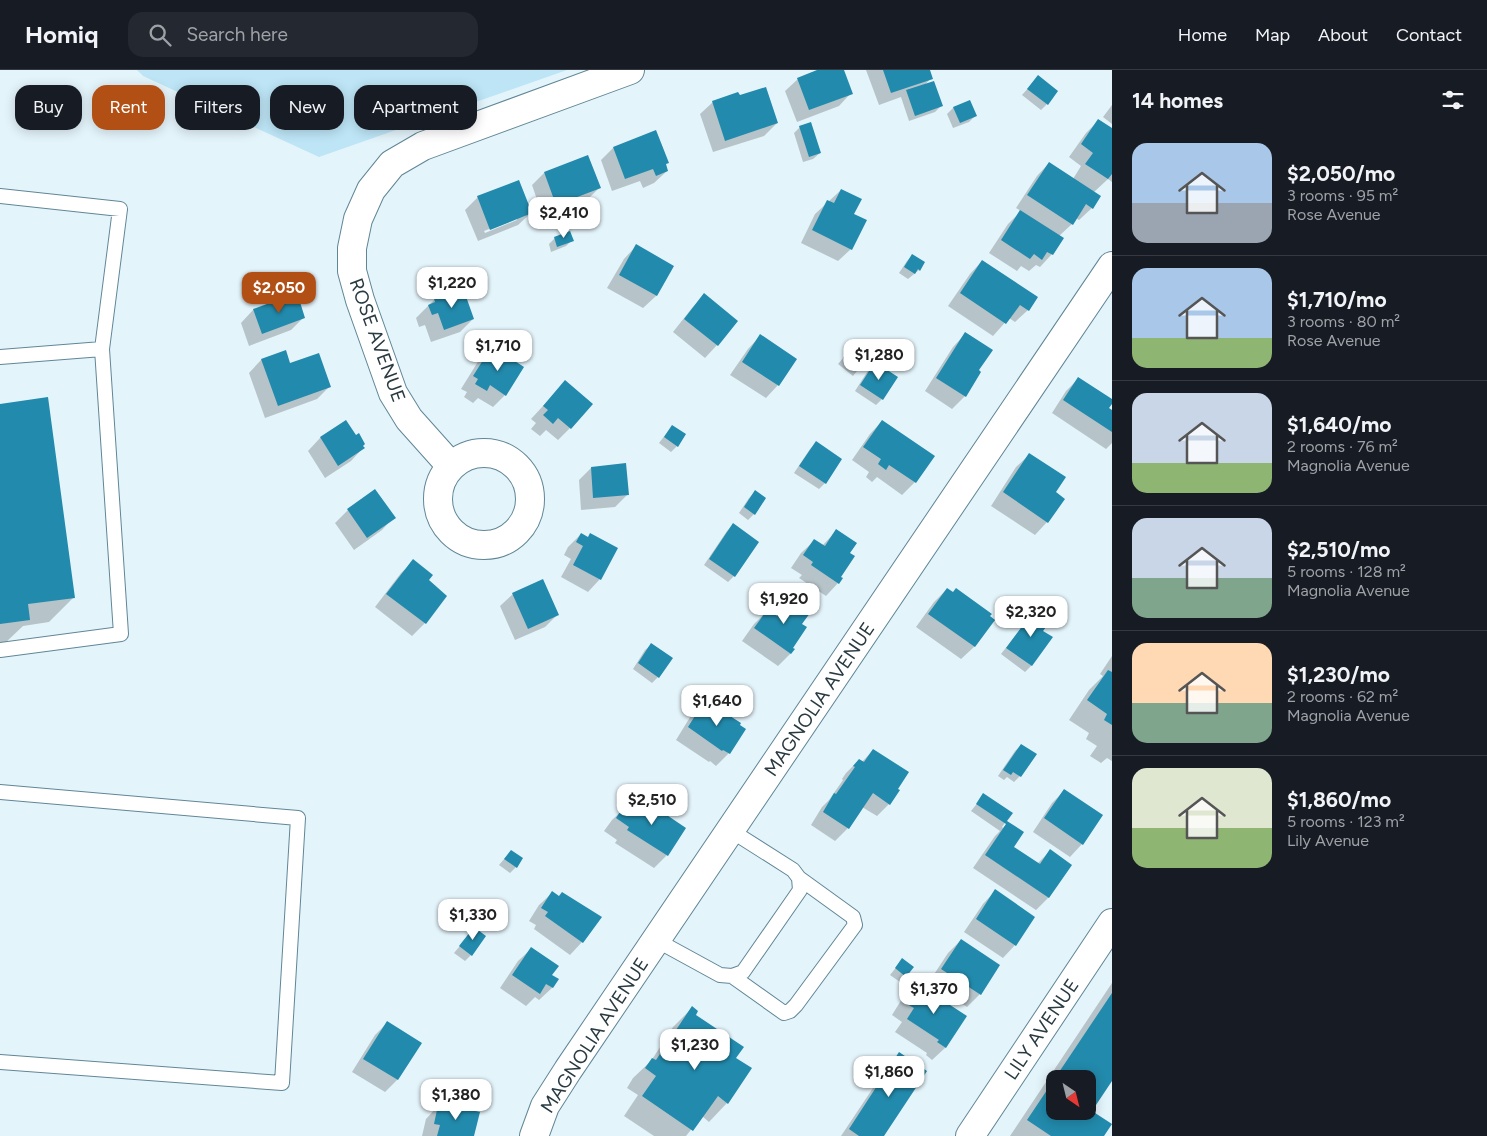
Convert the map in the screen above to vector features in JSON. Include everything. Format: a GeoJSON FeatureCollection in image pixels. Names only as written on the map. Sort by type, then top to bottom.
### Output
{"type":"FeatureCollection","features":[{"type":"Feature","properties":{"kind":"street","name":"ROSE AVENUE"},"geometry":{"type":"LineString","coordinates":[[451,466],[409,419],[393,393],[360,300],[352,271],[352,248],[358,219],[372,190],[392,164],[423,146],[630,70]]}},
{"type":"Feature","properties":{"kind":"street","name":"MAGNOLIA AVENUE"},"geometry":{"type":"LineString","coordinates":[[534,1136],[544,1106],[1112,266]]}},
{"type":"Feature","properties":{"kind":"street","name":"LILY AVENUE"},"geometry":{"type":"LineString","coordinates":[[970,1136],[1112,923]]}},
{"type":"Feature","properties":{"kind":"lane"},"geometry":{"type":"LineString","coordinates":[[0,196],[120,208],[102,349],[121,634],[0,650]]}},
{"type":"Feature","properties":{"kind":"lane"},"geometry":{"type":"LineString","coordinates":[[0,357],[102,349]]}},
{"type":"Feature","properties":{"kind":"lane"},"geometry":{"type":"LineString","coordinates":[[0,792],[298,818],[282,1082],[0,1062]]}},
{"type":"Feature","properties":{"kind":"lane"},"geometry":{"type":"LineString","coordinates":[[730,830],[793,870],[799,878],[853,916],[855,925],[796,1006],[790,1011],[784,1013],[732,976]]}},
{"type":"Feature","properties":{"kind":"lane"},"geometry":{"type":"LineString","coordinates":[[656,940],[720,975],[732,976],[743,972],[800,890],[799,878]]}},
{"type":"Feature","properties":{"kind":"shaded area"},"geometry":{"type":"Polygon","coordinates":[[[137,70],[567,70],[477,102],[477,85],[354,85],[354,130],[396,130],[319,157],[260,130],[260,85],[175,85],[175,91],[143,76],[137,70]]]}},
{"type":"Feature","properties":{"kind":"building"},"geometry":{"type":"Polygon","coordinates":[[[817,70],[844,70],[853,94],[809,110],[797,78],[817,70]]]}},
{"type":"Feature","properties":{"kind":"building"},"geometry":{"type":"Polygon","coordinates":[[[883,70],[930,70],[933,79],[891,93],[883,70]]]}},
{"type":"Feature","properties":{"kind":"building"},"geometry":{"type":"Polygon","coordinates":[[[1038,75],[1058,91],[1048,105],[1027,89],[1038,75]]]}},
{"type":"Feature","properties":{"kind":"building"},"geometry":{"type":"Polygon","coordinates":[[[934,81],[943,106],[915,116],[906,90],[934,81]]]}},
{"type":"Feature","properties":{"kind":"building"},"geometry":{"type":"Polygon","coordinates":[[[766,87],[778,123],[725,141],[712,101],[738,92],[740,95],[766,87]]]}},
{"type":"Feature","properties":{"kind":"building"},"geometry":{"type":"Polygon","coordinates":[[[970,100],[977,116],[960,123],[953,107],[970,100]]]}},
{"type":"Feature","properties":{"kind":"building"},"geometry":{"type":"Polygon","coordinates":[[[1098,119],[1112,128],[1112,174],[1108,179],[1085,164],[1093,153],[1081,144],[1098,119]]]}},
{"type":"Feature","properties":{"kind":"building"},"geometry":{"type":"Polygon","coordinates":[[[811,122],[821,153],[809,157],[799,126],[811,122]]]}},
{"type":"Feature","properties":{"kind":"building"},"geometry":{"type":"Polygon","coordinates":[[[656,130],[669,163],[666,164],[668,171],[656,176],[653,169],[625,179],[613,147],[656,130]]]}},
{"type":"Feature","properties":{"kind":"building"},"geometry":{"type":"Polygon","coordinates":[[[588,155],[601,188],[556,205],[544,172],[588,155]]]}},
{"type":"Feature","properties":{"kind":"building"},"geometry":{"type":"Polygon","coordinates":[[[1049,162],[1101,196],[1093,209],[1086,204],[1073,225],[1027,195],[1049,162]]]}},
{"type":"Feature","properties":{"kind":"building"},"geometry":{"type":"Polygon","coordinates":[[[519,180],[532,213],[490,230],[477,196],[519,180]]]}},
{"type":"Feature","properties":{"kind":"building"},"geometry":{"type":"Polygon","coordinates":[[[841,189],[862,199],[854,214],[867,220],[852,250],[812,230],[827,200],[834,203],[841,189]]]}},
{"type":"Feature","properties":{"kind":"building"},"geometry":{"type":"Polygon","coordinates":[[[1020,210],[1064,238],[1053,255],[1047,252],[1042,260],[1034,254],[1030,259],[1001,240],[1020,210]]]}},
{"type":"Feature","properties":{"kind":"building"},"geometry":{"type":"Polygon","coordinates":[[[570,231],[574,241],[557,247],[554,237],[570,231]]]}},
{"type":"Feature","properties":{"kind":"building"},"geometry":{"type":"Polygon","coordinates":[[[636,244],[674,266],[657,296],[619,275],[636,244]]]}},
{"type":"Feature","properties":{"kind":"building"},"geometry":{"type":"Polygon","coordinates":[[[912,254],[925,262],[920,271],[918,269],[915,274],[904,267],[912,254]]]}},
{"type":"Feature","properties":{"kind":"building"},"geometry":{"type":"Polygon","coordinates":[[[982,260],[1038,297],[1029,311],[1020,305],[1006,324],[960,293],[982,260]]]}},
{"type":"Feature","properties":{"kind":"building"},"geometry":{"type":"Polygon","coordinates":[[[463,288],[474,319],[444,330],[438,313],[432,315],[428,305],[435,302],[434,298],[463,288]]]}},
{"type":"Feature","properties":{"kind":"building"},"geometry":{"type":"Polygon","coordinates":[[[704,293],[738,321],[718,346],[684,319],[704,293]]]}},
{"type":"Feature","properties":{"kind":"building"},"geometry":{"type":"Polygon","coordinates":[[[294,294],[297,302],[300,302],[305,318],[262,334],[253,309],[294,294]]]}},
{"type":"Feature","properties":{"kind":"building"},"geometry":{"type":"Polygon","coordinates":[[[965,332],[993,350],[979,370],[981,372],[966,397],[936,378],[965,332]]]}},
{"type":"Feature","properties":{"kind":"building"},"geometry":{"type":"Polygon","coordinates":[[[760,334],[797,359],[779,386],[742,362],[760,334]]]}},
{"type":"Feature","properties":{"kind":"building"},"geometry":{"type":"Polygon","coordinates":[[[492,346],[524,367],[506,396],[490,385],[487,391],[475,384],[478,379],[473,376],[492,346]]]}},
{"type":"Feature","properties":{"kind":"building"},"geometry":{"type":"Polygon","coordinates":[[[850,348],[867,361],[860,370],[843,358],[850,348]]]}},
{"type":"Feature","properties":{"kind":"building"},"geometry":{"type":"Polygon","coordinates":[[[286,350],[290,363],[319,353],[331,387],[278,406],[261,359],[286,350]]]}},
{"type":"Feature","properties":{"kind":"building"},"geometry":{"type":"Polygon","coordinates":[[[875,362],[898,377],[883,400],[860,385],[875,362]]]}},
{"type":"Feature","properties":{"kind":"building"},"geometry":{"type":"Polygon","coordinates":[[[1078,377],[1112,399],[1112,404],[1109,408],[1112,410],[1112,432],[1063,400],[1078,377]]]}},
{"type":"Feature","properties":{"kind":"building"},"geometry":{"type":"Polygon","coordinates":[[[565,380],[593,404],[571,429],[558,418],[553,424],[543,415],[548,410],[543,406],[565,380]]]}},
{"type":"Feature","properties":{"kind":"building"},"geometry":{"type":"Polygon","coordinates":[[[48,397],[75,598],[28,604],[30,620],[0,624],[0,404],[48,397]]]}},
{"type":"Feature","properties":{"kind":"building"},"geometry":{"type":"Polygon","coordinates":[[[346,420],[356,435],[359,433],[365,448],[338,466],[320,437],[346,420]]]}},
{"type":"Feature","properties":{"kind":"building"},"geometry":{"type":"Polygon","coordinates":[[[882,420],[935,456],[916,483],[889,465],[886,470],[878,464],[881,459],[863,447],[882,420]]]}},
{"type":"Feature","properties":{"kind":"building"},"geometry":{"type":"Polygon","coordinates":[[[672,425],[686,434],[678,447],[664,437],[672,425]]]}},
{"type":"Feature","properties":{"kind":"building"},"geometry":{"type":"Polygon","coordinates":[[[816,441],[842,459],[826,484],[799,466],[816,441]]]}},
{"type":"Feature","properties":{"kind":"building"},"geometry":{"type":"Polygon","coordinates":[[[1029,453],[1066,477],[1056,492],[1065,499],[1048,523],[1003,492],[1029,453]]]}},
{"type":"Feature","properties":{"kind":"building"},"geometry":{"type":"Polygon","coordinates":[[[626,463],[629,495],[593,498],[591,467],[626,463]]]}},
{"type":"Feature","properties":{"kind":"building"},"geometry":{"type":"Polygon","coordinates":[[[375,489],[396,518],[367,538],[347,509],[375,489]]]}},
{"type":"Feature","properties":{"kind":"building"},"geometry":{"type":"Polygon","coordinates":[[[755,490],[766,498],[755,515],[744,507],[755,490]]]}},
{"type":"Feature","properties":{"kind":"building"},"geometry":{"type":"Polygon","coordinates":[[[733,523],[759,542],[735,577],[709,559],[733,523]]]}},
{"type":"Feature","properties":{"kind":"building"},"geometry":{"type":"Polygon","coordinates":[[[836,529],[857,543],[850,553],[855,556],[841,577],[843,578],[839,584],[811,565],[813,562],[803,555],[814,539],[825,546],[836,529]]]}},
{"type":"Feature","properties":{"kind":"building"},"geometry":{"type":"Polygon","coordinates":[[[581,533],[588,537],[590,533],[618,548],[601,580],[573,565],[583,546],[576,542],[581,533]]]}},
{"type":"Feature","properties":{"kind":"building"},"geometry":{"type":"Polygon","coordinates":[[[413,559],[433,575],[429,580],[447,596],[426,624],[386,594],[413,559]]]}},
{"type":"Feature","properties":{"kind":"building"},"geometry":{"type":"Polygon","coordinates":[[[543,579],[559,615],[528,629],[512,593],[543,579]]]}},
{"type":"Feature","properties":{"kind":"building"},"geometry":{"type":"Polygon","coordinates":[[[947,588],[953,592],[956,588],[992,614],[990,616],[995,620],[975,647],[928,614],[947,588]]]}},
{"type":"Feature","properties":{"kind":"building"},"geometry":{"type":"Polygon","coordinates":[[[789,598],[810,613],[802,624],[807,627],[791,654],[754,628],[767,610],[777,616],[789,598]]]}},
{"type":"Feature","properties":{"kind":"building"},"geometry":{"type":"Polygon","coordinates":[[[1035,609],[1051,620],[1043,631],[1053,637],[1032,666],[1006,648],[1035,609]]]}},
{"type":"Feature","properties":{"kind":"building"},"geometry":{"type":"Polygon","coordinates":[[[651,643],[673,658],[659,678],[638,663],[651,643]]]}},
{"type":"Feature","properties":{"kind":"building"},"geometry":{"type":"Polygon","coordinates":[[[1108,670],[1112,672],[1112,725],[1104,720],[1107,714],[1087,700],[1108,670]]]}},
{"type":"Feature","properties":{"kind":"building"},"geometry":{"type":"Polygon","coordinates":[[[705,700],[741,723],[740,725],[746,729],[730,754],[722,751],[688,727],[705,700]]]}},
{"type":"Feature","properties":{"kind":"building"},"geometry":{"type":"Polygon","coordinates":[[[1021,744],[1037,754],[1021,777],[1013,772],[1011,775],[1003,770],[1021,744]]]}},
{"type":"Feature","properties":{"kind":"building"},"geometry":{"type":"Polygon","coordinates":[[[873,749],[909,772],[890,805],[873,793],[849,829],[823,812],[834,793],[836,794],[855,767],[853,766],[859,759],[864,762],[873,749]]]}},
{"type":"Feature","properties":{"kind":"building"},"geometry":{"type":"Polygon","coordinates":[[[1064,789],[1103,815],[1083,845],[1044,818],[1064,789]]]}},
{"type":"Feature","properties":{"kind":"building"},"geometry":{"type":"Polygon","coordinates":[[[983,793],[1013,813],[1007,821],[1024,832],[1014,847],[1040,864],[1050,849],[1072,865],[1049,898],[985,855],[1006,824],[976,804],[983,793]]]}},
{"type":"Feature","properties":{"kind":"building"},"geometry":{"type":"Polygon","coordinates":[[[635,796],[645,803],[646,801],[686,828],[668,856],[627,830],[629,827],[616,818],[624,806],[632,811],[635,806],[630,803],[635,796]]]}},
{"type":"Feature","properties":{"kind":"building"},"geometry":{"type":"Polygon","coordinates":[[[511,850],[523,858],[517,868],[504,859],[511,850]]]}},
{"type":"Feature","properties":{"kind":"building"},"geometry":{"type":"Polygon","coordinates":[[[995,889],[1035,917],[1016,946],[976,919],[995,889]]]}},
{"type":"Feature","properties":{"kind":"building"},"geometry":{"type":"Polygon","coordinates":[[[552,891],[559,896],[562,892],[602,917],[583,943],[545,916],[548,912],[541,908],[552,891]]]}},
{"type":"Feature","properties":{"kind":"building"},"geometry":{"type":"Polygon","coordinates":[[[474,927],[486,936],[472,956],[459,946],[474,927]]]}},
{"type":"Feature","properties":{"kind":"building"},"geometry":{"type":"Polygon","coordinates":[[[961,939],[1000,965],[981,995],[941,969],[961,939]]]}},
{"type":"Feature","properties":{"kind":"building"},"geometry":{"type":"Polygon","coordinates":[[[531,947],[559,966],[552,975],[559,979],[553,988],[546,984],[540,994],[512,975],[531,947]]]}},
{"type":"Feature","properties":{"kind":"building"},"geometry":{"type":"Polygon","coordinates":[[[902,958],[914,967],[906,977],[895,968],[902,958]]]}},
{"type":"Feature","properties":{"kind":"building"},"geometry":{"type":"Polygon","coordinates":[[[914,985],[926,992],[927,990],[967,1016],[946,1048],[937,1042],[939,1040],[907,1019],[914,1008],[903,1002],[914,985]]]}},
{"type":"Feature","properties":{"kind":"building"},"geometry":{"type":"Polygon","coordinates":[[[1112,993],[1112,1081],[1096,1105],[1096,1070],[1060,1070],[1112,993]]]}},
{"type":"Feature","properties":{"kind":"building"},"geometry":{"type":"Polygon","coordinates":[[[692,1006],[698,1011],[696,1015],[744,1047],[736,1058],[752,1068],[728,1104],[718,1096],[693,1131],[642,1096],[656,1076],[645,1068],[652,1058],[656,1060],[692,1006]]]}},
{"type":"Feature","properties":{"kind":"building"},"geometry":{"type":"Polygon","coordinates":[[[387,1021],[422,1043],[398,1080],[363,1059],[387,1021]]]}},
{"type":"Feature","properties":{"kind":"building"},"geometry":{"type":"Polygon","coordinates":[[[899,1052],[927,1071],[884,1136],[859,1136],[849,1129],[899,1052]]]}},
{"type":"Feature","properties":{"kind":"building"},"geometry":{"type":"Polygon","coordinates":[[[1046,1092],[1046,1120],[1096,1120],[1096,1114],[1112,1124],[1104,1136],[1051,1136],[1027,1120],[1046,1092]]]}},
{"type":"Feature","properties":{"kind":"building"},"geometry":{"type":"Polygon","coordinates":[[[444,1104],[480,1112],[474,1136],[437,1136],[440,1125],[434,1124],[438,1105],[444,1106],[444,1104]]]}}]}
